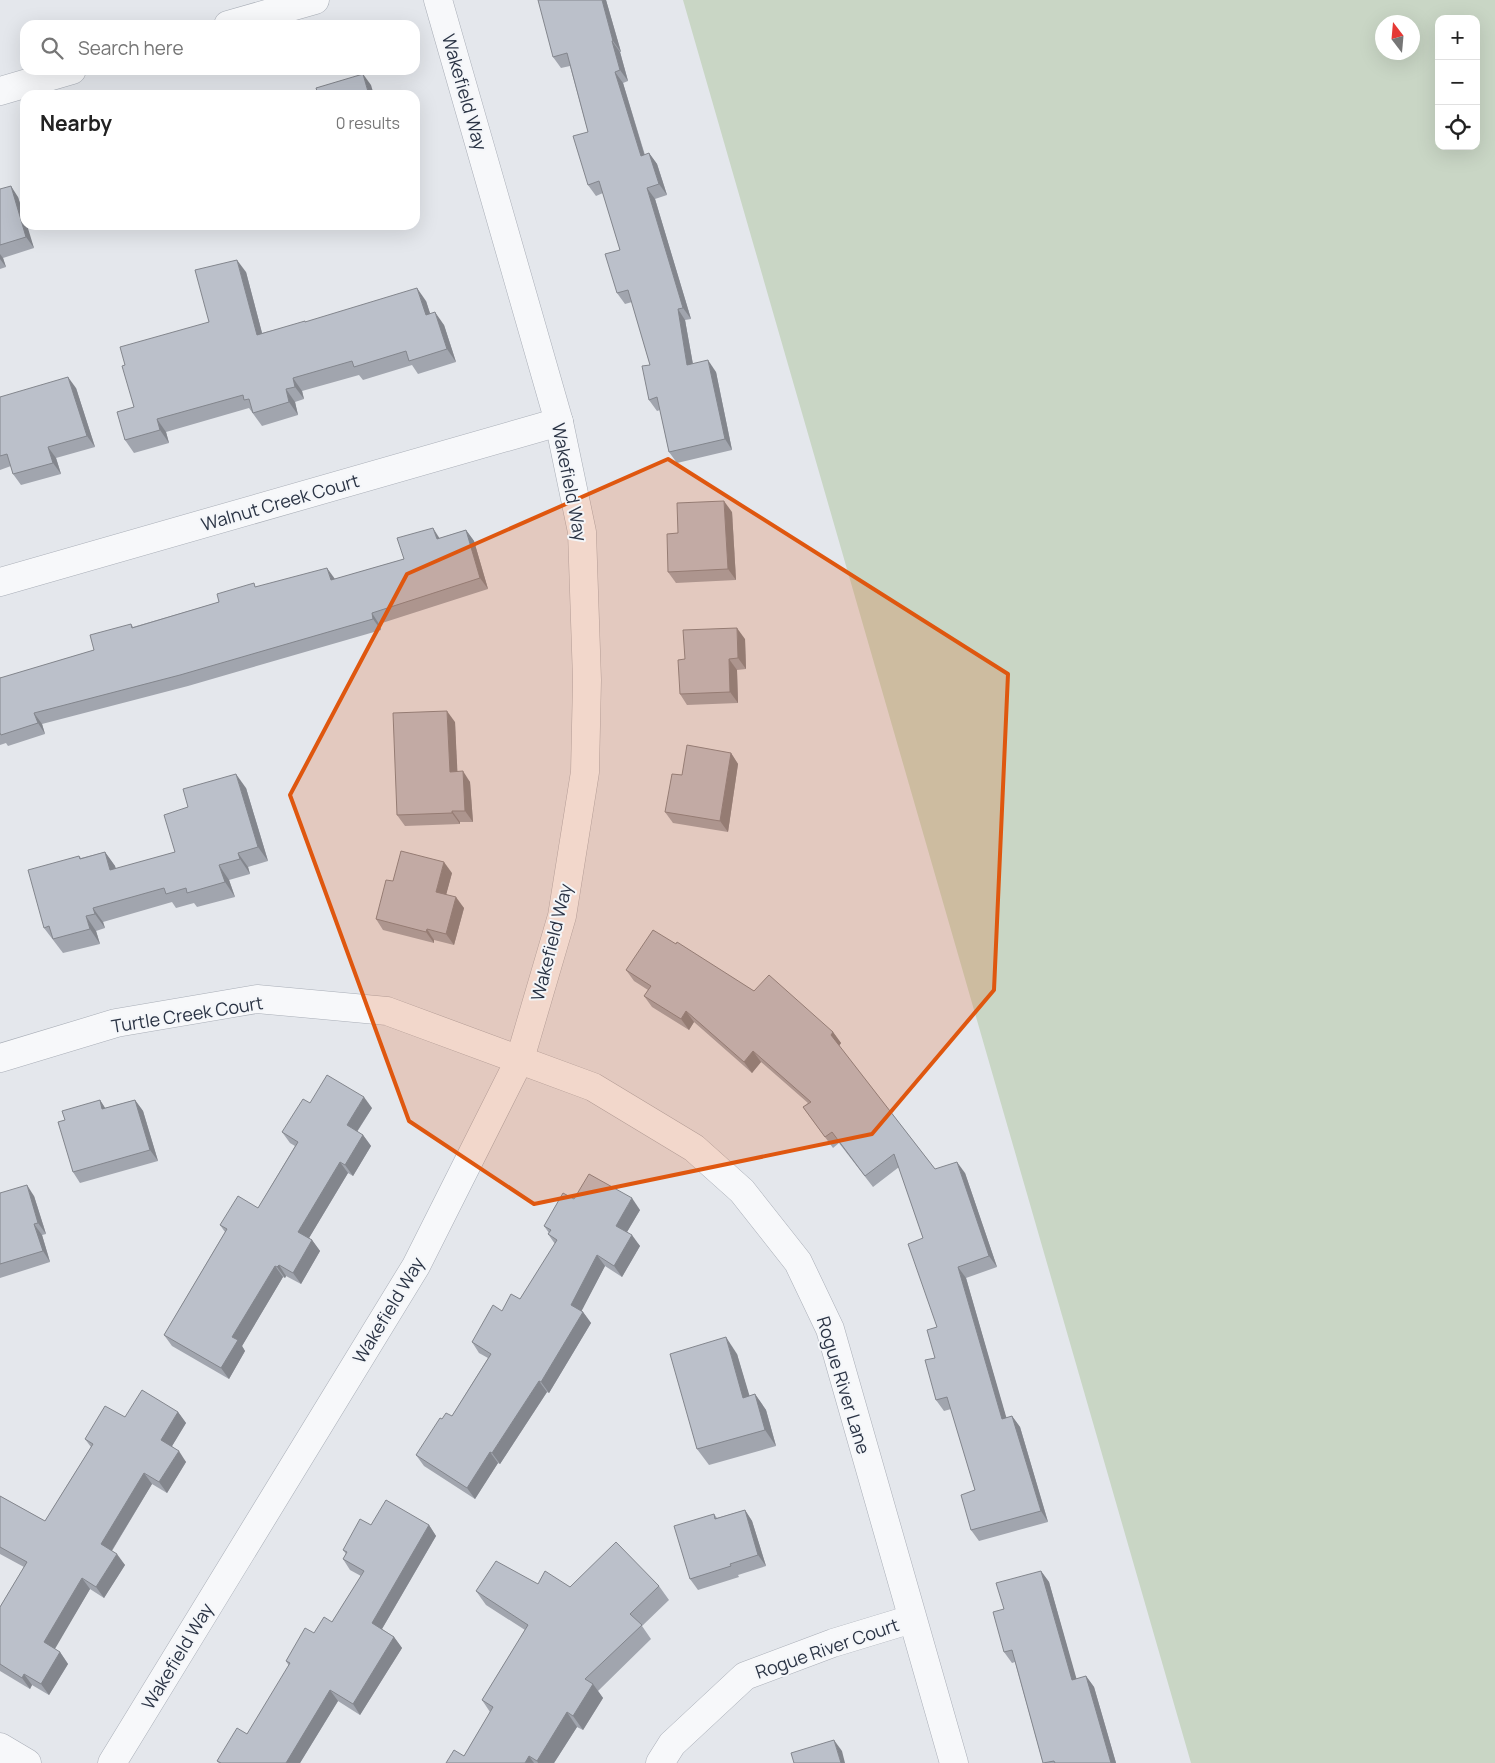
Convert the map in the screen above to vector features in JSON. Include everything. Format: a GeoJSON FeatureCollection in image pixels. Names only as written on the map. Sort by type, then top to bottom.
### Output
{"type":"FeatureCollection","features":[{"type":"Feature","properties":{"kind":"street"},"geometry":{"type":"LineString","coordinates":[[245,20],[315,0]]}},
{"type":"Feature","properties":{"kind":"street","name":"Wakefield Way"},"geometry":{"type":"LineString","coordinates":[[112,1763],[416,1266],[520,1059],[562,916],[585,772],[587,680],[582,532],[559,422],[438,0]]}},
{"type":"Feature","properties":{"kind":"street"},"geometry":{"type":"LineString","coordinates":[[0,91],[55,75]]}},
{"type":"Feature","properties":{"kind":"street","name":"Walnut Creek Court"},"geometry":{"type":"LineString","coordinates":[[0,582],[559,422]]}},
{"type":"Feature","properties":{"kind":"street","name":"Turtle Creek Court"},"geometry":{"type":"LineString","coordinates":[[0,1058],[116,1023],[257,999],[386,1011],[520,1059]]}},
{"type":"Feature","properties":{"kind":"street","name":"Rogue River Lane"},"geometry":{"type":"LineString","coordinates":[[520,1059],[593,1087],[694,1148],[742,1191],[798,1262],[830,1329],[954,1763]]}},
{"type":"Feature","properties":{"kind":"street","name":"Rogue River Court"},"geometry":{"type":"LineString","coordinates":[[660,1763],[672,1744],[745,1676],[833,1643],[912,1619]]}},
{"type":"Feature","properties":{"kind":"street"},"geometry":{"type":"LineString","coordinates":[[0,1747],[27,1763]]}},
{"type":"Feature","properties":{"kind":"highlighted area"},"geometry":{"type":"Polygon","coordinates":[[[668,459],[1008,674],[994,990],[872,1134],[534,1204],[409,1121],[290,795],[407,574],[668,459]]]}},
{"type":"Feature","properties":{"kind":"green space"},"geometry":{"type":"Polygon","coordinates":[[[683,0],[1495,0],[1495,1763],[1191,1763],[683,0]]]}},
{"type":"Feature","properties":{"kind":"building"},"geometry":{"type":"Polygon","coordinates":[[[538,0],[602,0],[620,70],[615,72],[641,156],[649,153],[659,184],[647,188],[683,308],[678,309],[687,365],[708,360],[725,439],[669,452],[657,397],[649,400],[642,366],[650,365],[628,290],[617,293],[605,254],[620,250],[599,181],[588,185],[573,136],[588,132],[567,53],[553,57],[538,0]]]}},
{"type":"Feature","properties":{"kind":"building"},"geometry":{"type":"Polygon","coordinates":[[[363,75],[368,90],[317,90],[316,88],[363,75]]]}},
{"type":"Feature","properties":{"kind":"building"},"geometry":{"type":"Polygon","coordinates":[[[11,186],[20,217],[20,230],[24,230],[26,237],[0,245],[0,189],[11,186]]]}},
{"type":"Feature","properties":{"kind":"building"},"geometry":{"type":"Polygon","coordinates":[[[237,260],[257,335],[417,288],[426,315],[435,312],[447,349],[409,361],[406,351],[354,367],[352,361],[293,378],[295,387],[286,389],[289,402],[253,413],[249,399],[244,400],[243,395],[157,419],[160,430],[125,440],[117,412],[134,407],[122,366],[125,365],[120,347],[209,322],[195,270],[237,260]]]}},
{"type":"Feature","properties":{"kind":"building"},"geometry":{"type":"Polygon","coordinates":[[[68,377],[87,436],[48,447],[53,463],[13,474],[7,454],[0,456],[0,397],[68,377]]]}},
{"type":"Feature","properties":{"kind":"building"},"geometry":{"type":"Polygon","coordinates":[[[724,501],[728,569],[668,572],[667,534],[678,533],[677,503],[724,501]]]}},
{"type":"Feature","properties":{"kind":"building"},"geometry":{"type":"Polygon","coordinates":[[[433,528],[437,539],[466,530],[480,578],[372,613],[373,619],[180,675],[34,713],[38,723],[1,735],[0,733],[0,678],[94,650],[90,635],[131,624],[132,628],[219,602],[217,594],[254,583],[255,587],[327,568],[331,580],[404,559],[397,538],[433,528]]]}},
{"type":"Feature","properties":{"kind":"building"},"geometry":{"type":"Polygon","coordinates":[[[737,628],[738,658],[729,659],[730,692],[680,694],[678,660],[685,659],[683,630],[737,628]]]}},
{"type":"Feature","properties":{"kind":"building"},"geometry":{"type":"Polygon","coordinates":[[[447,711],[450,772],[463,771],[465,811],[397,815],[393,713],[447,711]]]}},
{"type":"Feature","properties":{"kind":"building"},"geometry":{"type":"Polygon","coordinates":[[[687,745],[731,753],[720,821],[665,812],[672,774],[682,775],[687,745]]]}},
{"type":"Feature","properties":{"kind":"building"},"geometry":{"type":"Polygon","coordinates":[[[236,774],[258,847],[238,853],[240,859],[219,865],[225,882],[187,893],[186,888],[166,894],[164,888],[93,908],[95,914],[86,916],[90,929],[53,939],[49,926],[44,928],[28,870],[79,856],[80,859],[105,852],[110,870],[175,852],[164,815],[188,807],[183,789],[236,774]]]}},
{"type":"Feature","properties":{"kind":"building"},"geometry":{"type":"Polygon","coordinates":[[[401,851],[444,862],[436,892],[456,897],[446,934],[427,929],[426,932],[376,919],[386,880],[393,881],[401,851]]]}},
{"type":"Feature","properties":{"kind":"building"},"geometry":{"type":"Polygon","coordinates":[[[653,930],[676,944],[677,942],[754,991],[769,975],[833,1032],[831,1035],[935,1169],[957,1162],[989,1256],[958,1267],[1002,1419],[1012,1416],[1041,1511],[971,1530],[961,1495],[975,1490],[947,1397],[936,1400],[925,1360],[935,1358],[927,1330],[937,1327],[908,1244],[923,1238],[894,1154],[865,1176],[832,1132],[825,1137],[803,1107],[811,1102],[753,1051],[744,1062],[686,1011],[681,1019],[644,996],[651,986],[626,970],[653,930]]]}},
{"type":"Feature","properties":{"kind":"building"},"geometry":{"type":"Polygon","coordinates":[[[327,1075],[364,1097],[347,1125],[363,1135],[345,1165],[340,1162],[298,1232],[312,1240],[293,1273],[279,1265],[275,1266],[232,1337],[238,1340],[221,1368],[164,1335],[227,1229],[220,1225],[238,1196],[258,1208],[298,1142],[282,1132],[303,1099],[310,1103],[327,1075]]]}},
{"type":"Feature","properties":{"kind":"building"},"geometry":{"type":"Polygon","coordinates":[[[100,1100],[102,1109],[135,1100],[150,1150],[73,1172],[58,1122],[65,1120],[62,1111],[100,1100]]]}},
{"type":"Feature","properties":{"kind":"building"},"geometry":{"type":"Polygon","coordinates":[[[589,1174],[632,1198],[616,1226],[632,1235],[614,1266],[597,1255],[571,1305],[583,1312],[541,1382],[539,1381],[467,1488],[416,1455],[440,1418],[442,1419],[446,1413],[452,1416],[491,1354],[472,1342],[493,1305],[502,1311],[511,1294],[520,1299],[557,1240],[548,1234],[551,1230],[544,1226],[563,1193],[574,1199],[589,1174]]]}},
{"type":"Feature","properties":{"kind":"building"},"geometry":{"type":"Polygon","coordinates":[[[27,1185],[38,1223],[34,1224],[43,1251],[0,1264],[0,1193],[27,1185]]]}},
{"type":"Feature","properties":{"kind":"building"},"geometry":{"type":"Polygon","coordinates":[[[726,1337],[743,1398],[755,1394],[765,1430],[697,1449],[670,1354],[726,1337]]]}},
{"type":"Feature","properties":{"kind":"building"},"geometry":{"type":"Polygon","coordinates":[[[142,1390],[178,1412],[161,1440],[179,1451],[159,1482],[144,1473],[101,1544],[117,1554],[96,1587],[82,1578],[44,1642],[60,1652],[41,1684],[24,1674],[22,1678],[0,1664],[0,1607],[27,1562],[0,1547],[0,1496],[45,1521],[93,1444],[85,1439],[105,1406],[125,1417],[142,1390]]]}},
{"type":"Feature","properties":{"kind":"building"},"geometry":{"type":"Polygon","coordinates":[[[386,1500],[429,1525],[372,1623],[394,1637],[353,1704],[330,1690],[286,1763],[221,1763],[217,1761],[237,1728],[247,1734],[290,1663],[286,1661],[305,1628],[314,1633],[324,1617],[332,1622],[364,1571],[343,1559],[347,1552],[343,1550],[360,1519],[371,1525],[386,1500]]]}},
{"type":"Feature","properties":{"kind":"building"},"geometry":{"type":"Polygon","coordinates":[[[745,1510],[758,1555],[690,1579],[674,1526],[714,1514],[715,1519],[745,1510]]]}},
{"type":"Feature","properties":{"kind":"building"},"geometry":{"type":"Polygon","coordinates":[[[616,1542],[659,1586],[630,1614],[642,1625],[585,1679],[593,1684],[573,1716],[567,1712],[537,1761],[529,1756],[525,1763],[446,1763],[454,1750],[464,1756],[493,1707],[482,1700],[528,1625],[476,1591],[496,1561],[538,1584],[545,1571],[570,1587],[616,1542]]]}},
{"type":"Feature","properties":{"kind":"building"},"geometry":{"type":"Polygon","coordinates":[[[1041,1571],[1072,1680],[1086,1676],[1111,1763],[1055,1763],[1054,1761],[1043,1763],[1012,1650],[1004,1652],[993,1612],[1004,1609],[996,1583],[1041,1571]]]}},
{"type":"Feature","properties":{"kind":"building"},"geometry":{"type":"Polygon","coordinates":[[[834,1740],[841,1763],[794,1763],[791,1753],[834,1740]]]}}]}
